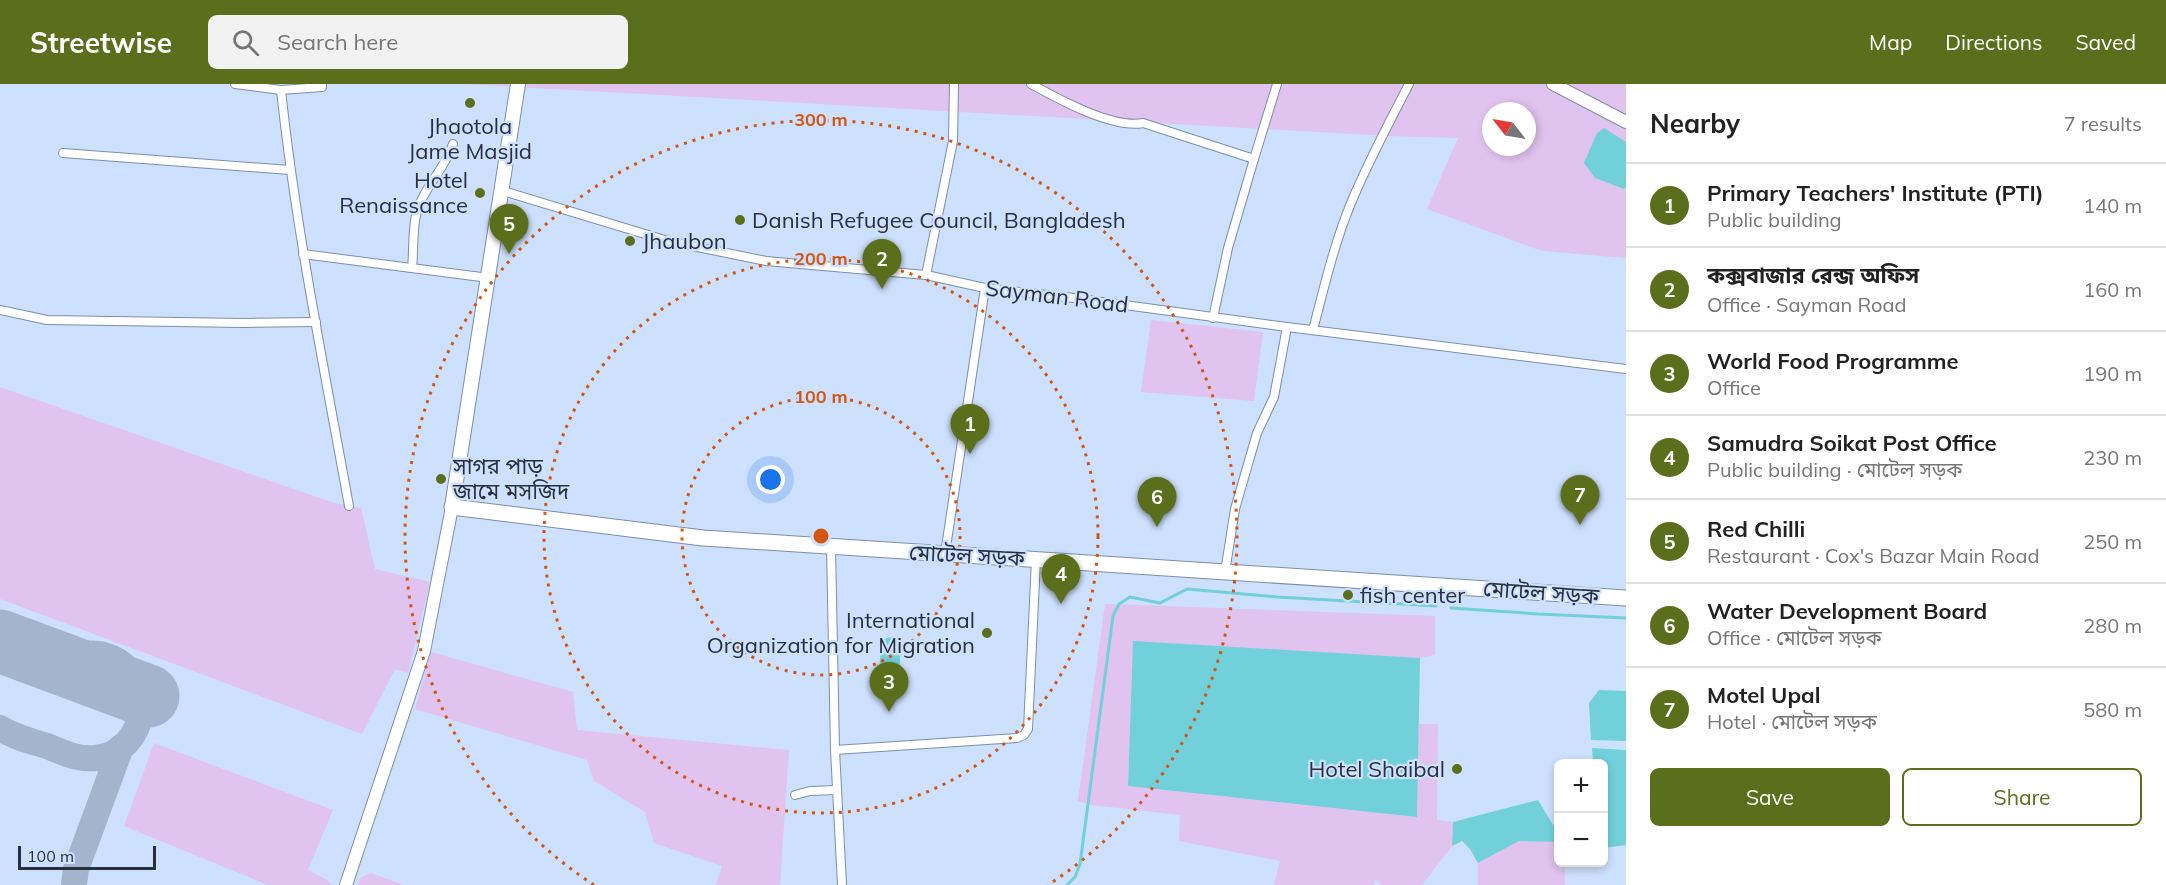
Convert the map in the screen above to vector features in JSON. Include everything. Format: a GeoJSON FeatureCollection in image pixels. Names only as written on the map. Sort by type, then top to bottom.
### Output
{"type":"FeatureCollection","features":[{"type":"Feature","properties":{"kind":"highway","name":"মোটেল সড়ক"},"geometry":{"type":"LineString","coordinates":[[452,507],[703,538],[1626,598]]}},
{"type":"Feature","properties":{"kind":"main road"},"geometry":{"type":"LineString","coordinates":[[452,507],[518,84]]}},
{"type":"Feature","properties":{"kind":"street"},"geometry":{"type":"LineString","coordinates":[[236,84],[281,90],[322,87],[322,84]]}},
{"type":"Feature","properties":{"kind":"street"},"geometry":{"type":"LineString","coordinates":[[926,275],[953,141],[954,84]]}},
{"type":"Feature","properties":{"kind":"street"},"geometry":{"type":"LineString","coordinates":[[1031,84],[1114,121],[1127,125],[1143,123],[1254,159]]}},
{"type":"Feature","properties":{"kind":"street"},"geometry":{"type":"LineString","coordinates":[[1213,318],[1228,248],[1278,84]]}},
{"type":"Feature","properties":{"kind":"street"},"geometry":{"type":"LineString","coordinates":[[1312,330],[1350,205],[1376,147],[1409,84]]}},
{"type":"Feature","properties":{"kind":"street"},"geometry":{"type":"LineString","coordinates":[[1553,84],[1626,122]]}},
{"type":"Feature","properties":{"kind":"street"},"geometry":{"type":"LineString","coordinates":[[281,90],[303,254],[349,506]]}},
{"type":"Feature","properties":{"kind":"street"},"geometry":{"type":"LineString","coordinates":[[412,268],[416,212],[449,157],[453,144]]}},
{"type":"Feature","properties":{"kind":"street"},"geometry":{"type":"LineString","coordinates":[[63,153],[290,170]]}},
{"type":"Feature","properties":{"kind":"street","name":"Sayman Road"},"geometry":{"type":"LineString","coordinates":[[503,191],[668,241],[766,261],[926,275],[985,288],[1622,368]]}},
{"type":"Feature","properties":{"kind":"street"},"geometry":{"type":"LineString","coordinates":[[303,254],[489,278]]}},
{"type":"Feature","properties":{"kind":"street"},"geometry":{"type":"LineString","coordinates":[[945,554],[985,288]]}},
{"type":"Feature","properties":{"kind":"street"},"geometry":{"type":"LineString","coordinates":[[0,310],[46,320],[316,322]]}},
{"type":"Feature","properties":{"kind":"street"},"geometry":{"type":"LineString","coordinates":[[1225,572],[1235,509],[1257,433],[1274,397],[1287,327]]}},
{"type":"Feature","properties":{"kind":"street"},"geometry":{"type":"LineString","coordinates":[[346,885],[424,651],[452,507]]}},
{"type":"Feature","properties":{"kind":"street"},"geometry":{"type":"LineString","coordinates":[[831,547],[835,750],[842,885]]}},
{"type":"Feature","properties":{"kind":"street"},"geometry":{"type":"LineString","coordinates":[[835,750],[1017,738],[1024,735],[1028,729],[1036,559]]}},
{"type":"Feature","properties":{"kind":"street"},"geometry":{"type":"LineString","coordinates":[[795,795],[810,791],[837,790]]}},
{"type":"Feature","properties":{"kind":"shaded area"},"geometry":{"type":"Polygon","coordinates":[[[464,84],[1626,84],[1626,258],[1542,251],[1427,209],[1458,138],[464,84]]]}},
{"type":"Feature","properties":{"kind":"shaded area"},"geometry":{"type":"Polygon","coordinates":[[[1604,128],[1626,142],[1626,187],[1624,189],[1595,178],[1584,163],[1597,133],[1604,128]]]}},
{"type":"Feature","properties":{"kind":"shaded area"},"geometry":{"type":"Polygon","coordinates":[[[1151,320],[1263,332],[1254,401],[1141,392],[1151,320]]]}},
{"type":"Feature","properties":{"kind":"shaded area"},"geometry":{"type":"Polygon","coordinates":[[[0,387],[334,503],[361,508],[375,569],[430,582],[408,673],[395,669],[362,734],[0,599],[0,387]]]}},
{"type":"Feature","properties":{"kind":"shaded area"},"geometry":{"type":"Polygon","coordinates":[[[1105,604],[1435,616],[1435,655],[1420,658],[1133,642],[1128,786],[1417,817],[1419,724],[1438,724],[1437,820],[1453,822],[1452,846],[1422,885],[1382,885],[1375,879],[1374,885],[1274,885],[1280,861],[1179,841],[1180,815],[1091,805],[1078,801],[1105,604]]]}},
{"type":"Feature","properties":{"kind":"shaded area"},"geometry":{"type":"Polygon","coordinates":[[[900,636],[900,671],[879,671],[881,649],[886,638],[900,636]]]}},
{"type":"Feature","properties":{"kind":"shaded area"},"geometry":{"type":"Polygon","coordinates":[[[1133,641],[1420,658],[1417,817],[1128,786],[1133,641]]]}},
{"type":"Feature","properties":{"kind":"shaded area"},"geometry":{"type":"Polygon","coordinates":[[[431,652],[573,692],[577,730],[789,750],[780,885],[716,885],[722,866],[654,843],[645,812],[594,781],[587,760],[415,709],[431,652]]]}},
{"type":"Feature","properties":{"kind":"shaded area"},"geometry":{"type":"Polygon","coordinates":[[[1599,690],[1626,691],[1626,741],[1591,740],[1589,703],[1599,690]]]}},
{"type":"Feature","properties":{"kind":"shaded area"},"geometry":{"type":"Polygon","coordinates":[[[154,743],[333,810],[308,870],[327,880],[331,885],[268,885],[124,826],[154,743]]]}},
{"type":"Feature","properties":{"kind":"shaded area"},"geometry":{"type":"Polygon","coordinates":[[[1592,748],[1626,750],[1626,845],[1608,847],[1608,759],[1593,759],[1592,748]]]}},
{"type":"Feature","properties":{"kind":"shaded area"},"geometry":{"type":"Polygon","coordinates":[[[1538,800],[1554,826],[1554,842],[1519,841],[1478,863],[1462,841],[1452,846],[1453,822],[1538,800]]]}},
{"type":"Feature","properties":{"kind":"shaded area"},"geometry":{"type":"Polygon","coordinates":[[[1519,841],[1554,842],[1554,867],[1565,867],[1565,885],[1478,885],[1478,863],[1519,841]]]}},
{"type":"Feature","properties":{"kind":"shaded area"},"geometry":{"type":"Polygon","coordinates":[[[371,873],[404,885],[358,885],[360,878],[371,873]]]}},
{"type":"Feature","properties":{"kind":"waterway"},"geometry":{"type":"LineString","coordinates":[[1067,885],[1075,877],[1080,864],[1113,616],[1119,604],[1130,597],[1160,603],[1187,589],[1277,597],[1436,606]]}},
{"type":"Feature","properties":{"kind":"waterway"},"geometry":{"type":"LineString","coordinates":[[1451,608],[1626,618]]}},
{"type":"Feature","properties":{"kind":"taxiway"},"geometry":{"type":"LineString","coordinates":[[0,728],[11,734],[82,758],[95,758],[113,753],[127,742],[136,728],[141,712],[140,695],[135,679],[124,665],[99,654],[49,659]]}},
{"type":"Feature","properties":{"kind":"taxiway"},"geometry":{"type":"LineString","coordinates":[[74,885],[76,869],[121,747]]}},
{"type":"Feature","properties":{"kind":"runway"},"geometry":{"type":"LineString","coordinates":[[0,641],[148,696]]}},
{"type":"Feature","properties":{"kind":"place","name":"Jhaotola Jame Masjid"},"geometry":{"type":"Point","coordinates":[470,103]}},
{"type":"Feature","properties":{"kind":"place","name":"Hotel Renaissance"},"geometry":{"type":"Point","coordinates":[480,193]}},
{"type":"Feature","properties":{"kind":"place","name":"Danish Refugee Council, Bangladesh"},"geometry":{"type":"Point","coordinates":[740,220]}},
{"type":"Feature","properties":{"kind":"place","name":"Jhaubon"},"geometry":{"type":"Point","coordinates":[630,241]}},
{"type":"Feature","properties":{"kind":"place","name":"Red Chilli"},"geometry":{"type":"Point","coordinates":[509,254]}},
{"type":"Feature","properties":{"kind":"place","name":"কক্সবাজার রেন্জ অফিস"},"geometry":{"type":"Point","coordinates":[882,289]}},
{"type":"Feature","properties":{"kind":"place","name":"Primary Teachers' Institute (PTI)"},"geometry":{"type":"Point","coordinates":[970,454]}},
{"type":"Feature","properties":{"kind":"place","name":"সাগর পাড় জামে মসজিদ"},"geometry":{"type":"Point","coordinates":[441,479]}},
{"type":"Feature","properties":{"kind":"place","name":"Motel Upal"},"geometry":{"type":"Point","coordinates":[1580,525]}},
{"type":"Feature","properties":{"kind":"place","name":"Water Development Board"},"geometry":{"type":"Point","coordinates":[1157,527]}},
{"type":"Feature","properties":{"kind":"place","name":"fish center"},"geometry":{"type":"Point","coordinates":[1348,595]}},
{"type":"Feature","properties":{"kind":"place","name":"Samudra Soikat Post Office"},"geometry":{"type":"Point","coordinates":[1061,604]}},
{"type":"Feature","properties":{"kind":"place","name":"International Organization for Migration"},"geometry":{"type":"Point","coordinates":[987,633]}},
{"type":"Feature","properties":{"kind":"place","name":"World Food Programme"},"geometry":{"type":"Point","coordinates":[889,712]}},
{"type":"Feature","properties":{"kind":"place","name":"Hotel Shaibal"},"geometry":{"type":"Point","coordinates":[1457,769]}}]}
